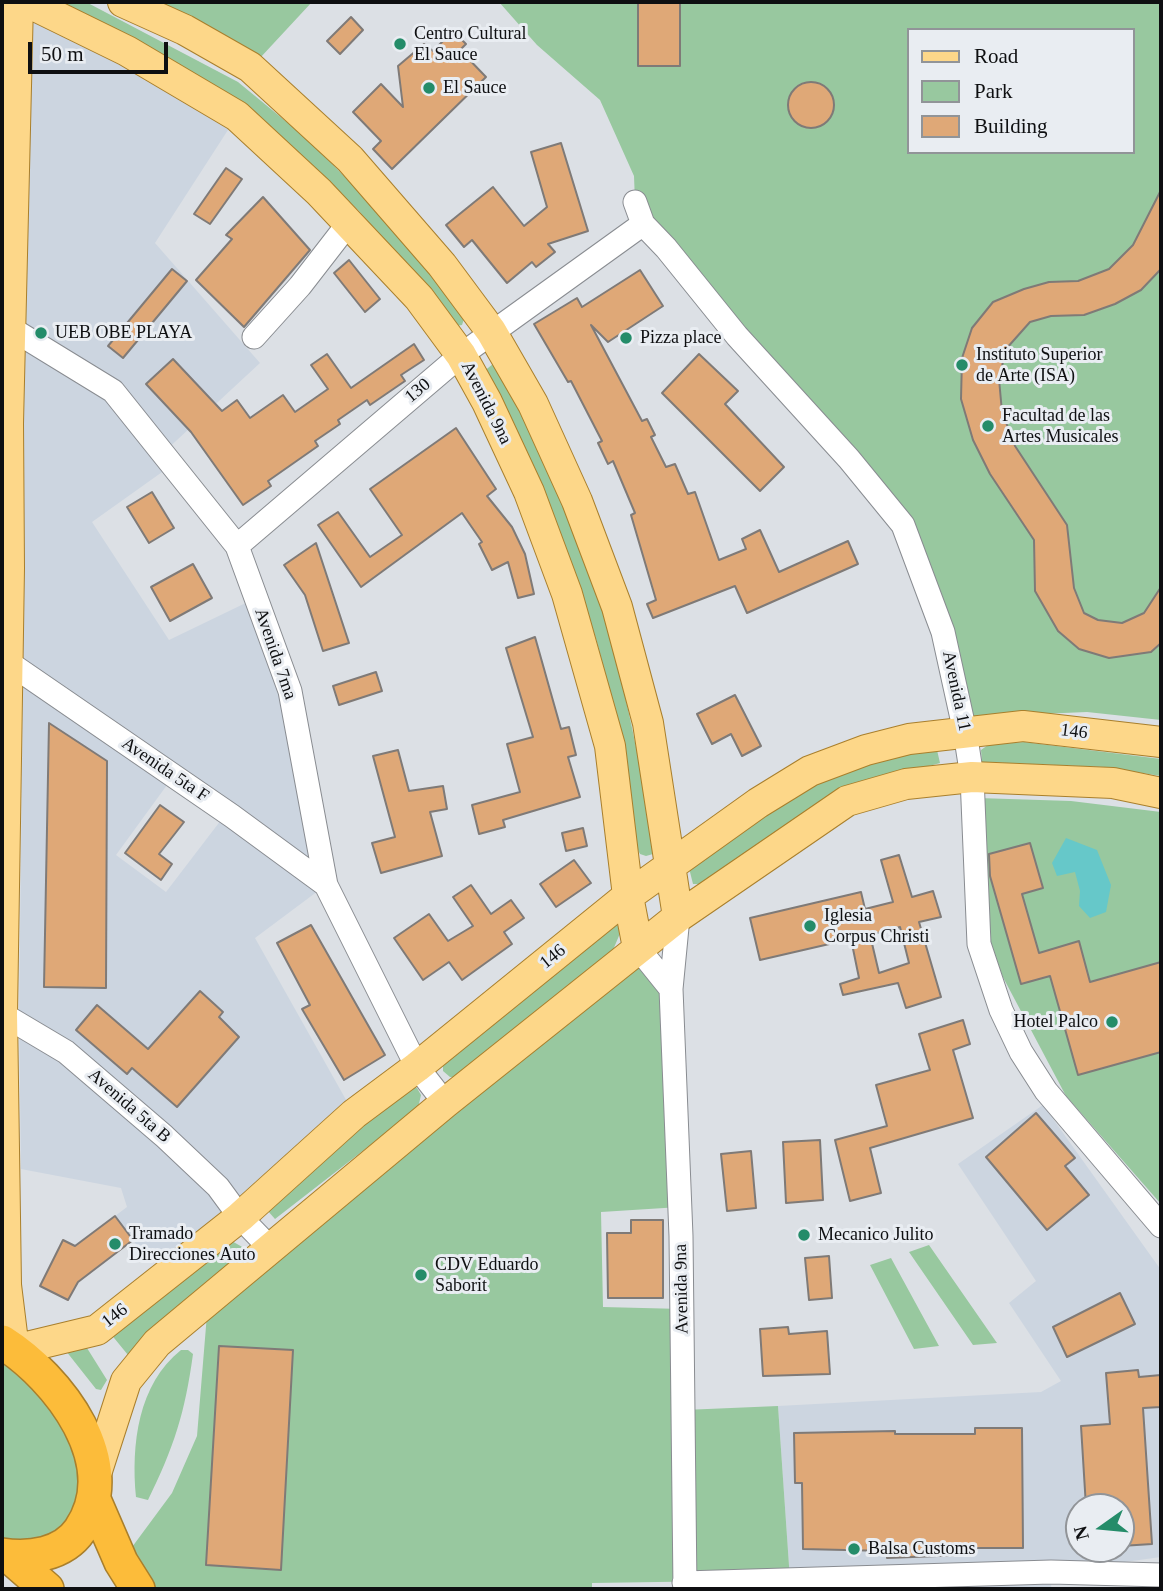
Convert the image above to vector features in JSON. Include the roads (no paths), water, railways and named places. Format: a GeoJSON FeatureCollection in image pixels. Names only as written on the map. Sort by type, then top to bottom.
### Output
{"type":"FeatureCollection","features":[{"type":"Feature","properties":{"kind":"highway"},"geometry":{"type":"LineString","coordinates":[[8,1346],[49,1379],[70,1409],[83,1435],[95,1489],[121,1562],[138,1589]]}},
{"type":"Feature","properties":{"kind":"highway"},"geometry":{"type":"LineString","coordinates":[[5,1556],[35,1556],[59,1549],[76,1536],[95,1489]]}},
{"type":"Feature","properties":{"kind":"highway"},"geometry":{"type":"LineString","coordinates":[[5,1556],[47,1589]]}},
{"type":"Feature","properties":{"kind":"main road"},"geometry":{"type":"LineString","coordinates":[[8,1346],[2,1014],[6,326],[18,2]]}},
{"type":"Feature","properties":{"kind":"main road","name":"Avenida 9na"},"geometry":{"type":"LineString","coordinates":[[27,2],[127,51],[237,116],[319,192],[419,298],[461,355],[487,402],[529,492],[567,594],[610,746],[628,896],[638,948]]}},
{"type":"Feature","properties":{"kind":"main road","name":"Avenida 9na"},"geometry":{"type":"LineString","coordinates":[[123,2],[185,30],[250,67],[350,159],[442,265],[491,331],[533,404],[577,501],[617,607],[649,723],[678,917]]}},
{"type":"Feature","properties":{"kind":"main road","name":"146"},"geometry":{"type":"LineString","coordinates":[[8,1346],[97,1330],[240,1217],[354,1114],[417,1067],[628,896],[758,803],[810,771],[866,750],[909,739],[1023,726],[1161,742]]}},
{"type":"Feature","properties":{"kind":"main road"},"geometry":{"type":"LineString","coordinates":[[95,1489],[126,1381],[158,1343],[444,1103],[638,948],[678,917],[847,801],[906,784],[972,777],[1113,783],[1161,793]]}},
{"type":"Feature","properties":{"kind":"street","name":"130"},"geometry":{"type":"LineString","coordinates":[[237,546],[461,355],[639,213]]}},
{"type":"Feature","properties":{"kind":"street","name":"Avenida 11"},"geometry":{"type":"LineString","coordinates":[[639,213],[737,336],[849,459],[903,525],[943,632],[965,732],[972,777],[979,944],[1001,1010],[1021,1052],[1046,1091],[1161,1227]]}},
{"type":"Feature","properties":{"kind":"street"},"geometry":{"type":"LineString","coordinates":[[254,337],[300,286],[348,224]]}},
{"type":"Feature","properties":{"kind":"street","name":"Avenida 7ma"},"geometry":{"type":"LineString","coordinates":[[6,326],[113,391],[237,546],[290,691],[326,885],[417,1067],[444,1103]]}},
{"type":"Feature","properties":{"kind":"street","name":"Avenida 5ta F"},"geometry":{"type":"LineString","coordinates":[[5,661],[232,816],[326,885]]}},
{"type":"Feature","properties":{"kind":"street","name":"Avenida 9na"},"geometry":{"type":"LineString","coordinates":[[678,917],[671,989],[681,1236],[685,1586]]}},
{"type":"Feature","properties":{"kind":"street","name":"Avenida 9na"},"geometry":{"type":"LineString","coordinates":[[638,948],[671,989]]}},
{"type":"Feature","properties":{"kind":"street","name":"Avenida 5ta B"},"geometry":{"type":"LineString","coordinates":[[2,1014],[66,1052],[218,1187],[240,1217],[271,1249]]}},
{"type":"Feature","properties":{"kind":"street"},"geometry":{"type":"LineString","coordinates":[[685,1586],[1051,1572],[1161,1576]]}},
{"type":"Feature","properties":{"kind":"street"},"geometry":{"type":"LineString","coordinates":[[1101,1589],[1161,1576]]}},
{"type":"Feature","properties":{"kind":"water"},"geometry":{"type":"Polygon","coordinates":[[[1066,838],[1097,850],[1111,885],[1106,912],[1090,918],[1079,906],[1080,891],[1075,872],[1057,876],[1052,863],[1066,838]]]}},
{"type":"Feature","properties":{"kind":"place","name":"Centro Cultural El Sauce"},"geometry":{"type":"Point","coordinates":[400,44]}},
{"type":"Feature","properties":{"kind":"place","name":"El Sauce"},"geometry":{"type":"Point","coordinates":[429,88]}},
{"type":"Feature","properties":{"kind":"place","name":"UEB OBE PLAYA"},"geometry":{"type":"Point","coordinates":[41,333]}},
{"type":"Feature","properties":{"kind":"place","name":"Pizza place"},"geometry":{"type":"Point","coordinates":[626,338]}},
{"type":"Feature","properties":{"kind":"place","name":"Instituto Superior de Arte (ISA)"},"geometry":{"type":"Point","coordinates":[962,365]}},
{"type":"Feature","properties":{"kind":"place","name":"Facultad de las Artes Musicales"},"geometry":{"type":"Point","coordinates":[988,426]}},
{"type":"Feature","properties":{"kind":"place","name":"Iglesia Corpus Christi"},"geometry":{"type":"Point","coordinates":[810,926]}},
{"type":"Feature","properties":{"kind":"place","name":"Hotel Palco"},"geometry":{"type":"Point","coordinates":[1112,1022]}},
{"type":"Feature","properties":{"kind":"place","name":"Mecanico Julito"},"geometry":{"type":"Point","coordinates":[804,1235]}},
{"type":"Feature","properties":{"kind":"place","name":"Tramado Direcciones Auto"},"geometry":{"type":"Point","coordinates":[115,1244]}},
{"type":"Feature","properties":{"kind":"place","name":"CDV Eduardo Saborit"},"geometry":{"type":"Point","coordinates":[421,1275]}},
{"type":"Feature","properties":{"kind":"place","name":"Balsa Customs"},"geometry":{"type":"Point","coordinates":[854,1549]}}]}
